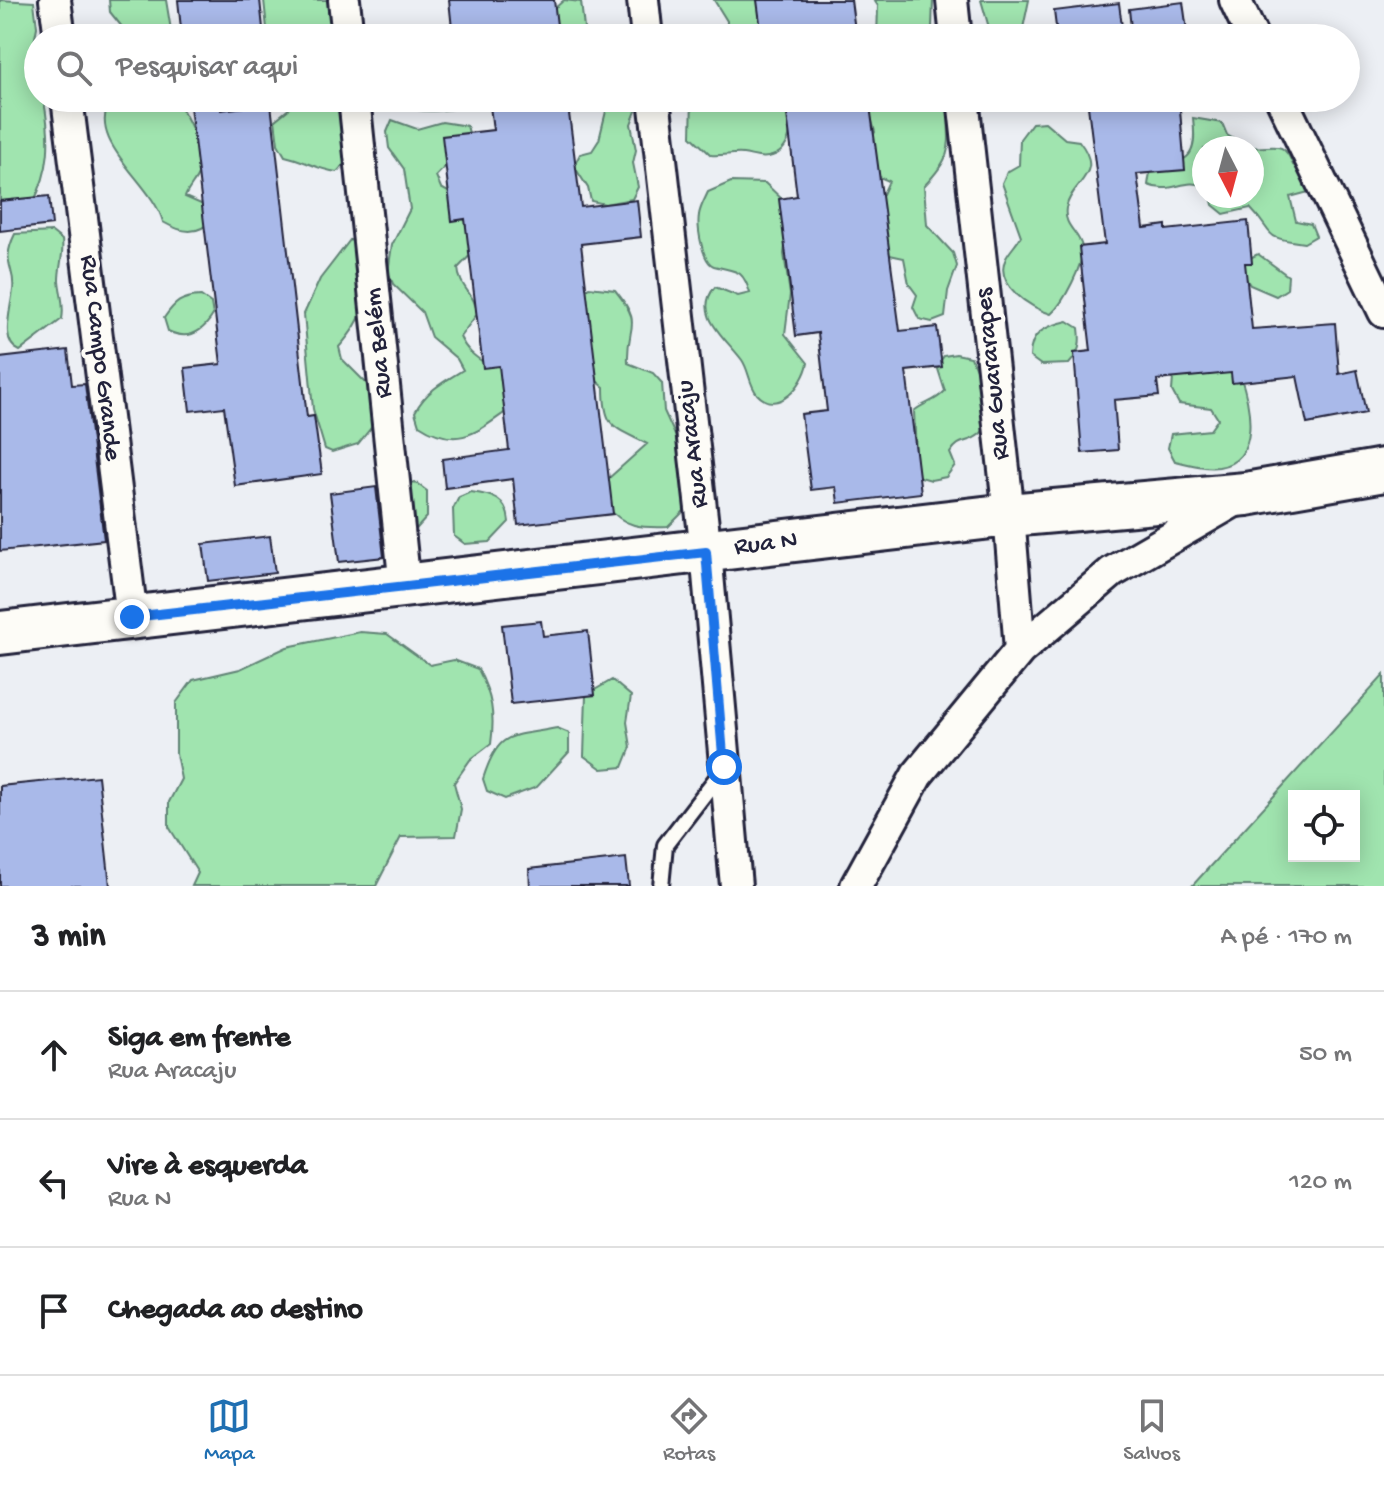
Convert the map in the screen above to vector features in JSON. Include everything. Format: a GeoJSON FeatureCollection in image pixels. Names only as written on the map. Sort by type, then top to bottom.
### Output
{"type":"FeatureCollection","features":[{"type":"Feature","properties":{"kind":"street"},"geometry":{"type":"LineString","coordinates":[[55,0],[58,24]]}},
{"type":"Feature","properties":{"kind":"street"},"geometry":{"type":"LineString","coordinates":[[344,0],[347,24]]}},
{"type":"Feature","properties":{"kind":"street"},"geometry":{"type":"LineString","coordinates":[[643,0],[646,24]]}},
{"type":"Feature","properties":{"kind":"street"},"geometry":{"type":"LineString","coordinates":[[952,0],[955,24]]}},
{"type":"Feature","properties":{"kind":"street"},"geometry":{"type":"LineString","coordinates":[[1235,0],[1246,24]]}},
{"type":"Feature","properties":{"kind":"street","name":"Rua Campo Grande"},"geometry":{"type":"LineString","coordinates":[[69,112],[132,617]]}},
{"type":"Feature","properties":{"kind":"street","name":"Rua Belém"},"geometry":{"type":"LineString","coordinates":[[355,112],[405,587]]}},
{"type":"Feature","properties":{"kind":"street","name":"Rua Aracaju"},"geometry":{"type":"LineString","coordinates":[[656,112],[706,552],[736,886]]}},
{"type":"Feature","properties":{"kind":"street","name":"Rua Guararapes"},"geometry":{"type":"LineString","coordinates":[[965,112],[1009,515],[1020,650]]}},
{"type":"Feature","properties":{"kind":"street"},"geometry":{"type":"LineString","coordinates":[[1288,112],[1384,312]]}},
{"type":"Feature","properties":{"kind":"street","name":"Rua N"},"geometry":{"type":"LineString","coordinates":[[0,633],[1009,515],[1246,494],[1384,470]]}},
{"type":"Feature","properties":{"kind":"street","name":"Rua N"},"geometry":{"type":"LineString","coordinates":[[856,886],[917,775],[1020,650],[1112,572],[1246,494]]}},
{"type":"Feature","properties":{"kind":"lane"},"geometry":{"type":"LineString","coordinates":[[661,886],[665,845],[724,767]]}},
{"type":"Feature","properties":{"kind":"green space"},"geometry":{"type":"Polygon","coordinates":[[[0,0],[34,2],[37,24],[24,24],[24,112],[46,112],[46,167],[32,205],[0,209],[0,0]]]}},
{"type":"Feature","properties":{"kind":"green space"},"geometry":{"type":"Polygon","coordinates":[[[109,0],[166,0],[170,24],[120,24],[110,12],[109,0]]]}},
{"type":"Feature","properties":{"kind":"green space"},"geometry":{"type":"Polygon","coordinates":[[[264,0],[340,0],[341,24],[267,24],[264,0]]]}},
{"type":"Feature","properties":{"kind":"green space"},"geometry":{"type":"Polygon","coordinates":[[[564,0],[581,2],[584,24],[553,24],[555,8],[564,0]]]}},
{"type":"Feature","properties":{"kind":"green space"},"geometry":{"type":"Polygon","coordinates":[[[714,0],[773,0],[772,24],[727,24],[714,0]]]}},
{"type":"Feature","properties":{"kind":"green space"},"geometry":{"type":"Polygon","coordinates":[[[874,0],[933,0],[932,24],[877,24],[878,6],[874,0]]]}},
{"type":"Feature","properties":{"kind":"green space"},"geometry":{"type":"Polygon","coordinates":[[[981,0],[1029,0],[1024,24],[988,24],[981,0]]]}},
{"type":"Feature","properties":{"kind":"green space"},"geometry":{"type":"Polygon","coordinates":[[[184,112],[200,155],[198,175],[185,197],[208,207],[213,219],[202,228],[190,231],[163,222],[147,192],[112,146],[106,130],[105,114],[184,112]]]}},
{"type":"Feature","properties":{"kind":"green space"},"geometry":{"type":"Polygon","coordinates":[[[285,112],[345,112],[342,138],[345,163],[337,172],[285,156],[278,144],[275,120],[285,112]]]}},
{"type":"Feature","properties":{"kind":"green space"},"geometry":{"type":"Polygon","coordinates":[[[606,112],[636,112],[631,124],[638,187],[632,199],[605,204],[591,201],[588,188],[574,166],[580,154],[592,151],[599,140],[606,112]]]}},
{"type":"Feature","properties":{"kind":"green space"},"geometry":{"type":"Polygon","coordinates":[[[692,112],[791,112],[788,141],[777,154],[768,157],[711,155],[691,136],[692,112]]]}},
{"type":"Feature","properties":{"kind":"green space"},"geometry":{"type":"Polygon","coordinates":[[[870,112],[948,112],[946,155],[924,186],[927,225],[953,253],[957,266],[948,291],[945,317],[932,322],[919,319],[913,307],[917,295],[909,284],[904,258],[890,255],[882,244],[878,205],[889,181],[877,176],[868,143],[875,132],[870,112]]]}},
{"type":"Feature","properties":{"kind":"green space"},"geometry":{"type":"Polygon","coordinates":[[[1193,118],[1222,123],[1229,136],[1194,136],[1193,118]]]}},
{"type":"Feature","properties":{"kind":"green space"},"geometry":{"type":"Polygon","coordinates":[[[392,120],[417,129],[442,122],[467,126],[471,140],[436,176],[441,188],[452,194],[460,219],[473,222],[478,247],[458,268],[477,314],[460,337],[478,358],[486,364],[589,287],[615,290],[624,302],[632,319],[628,363],[653,373],[662,383],[664,411],[685,457],[687,508],[668,527],[634,525],[613,513],[606,505],[609,478],[647,444],[612,424],[606,411],[604,387],[593,378],[526,399],[487,425],[463,436],[435,434],[419,425],[415,412],[424,398],[463,370],[457,359],[431,337],[422,312],[393,284],[388,272],[392,245],[410,209],[404,169],[389,148],[387,132],[392,120]]]}},
{"type":"Feature","properties":{"kind":"green space"},"geometry":{"type":"Polygon","coordinates":[[[1045,122],[1065,139],[1079,141],[1089,162],[1085,177],[1069,198],[1066,208],[1067,220],[1082,247],[1080,263],[1067,293],[1051,314],[1016,294],[1009,286],[1003,268],[1021,236],[1002,183],[1007,172],[1019,165],[1020,139],[1032,123],[1045,122]]]}},
{"type":"Feature","properties":{"kind":"green space"},"geometry":{"type":"Polygon","coordinates":[[[1264,147],[1281,148],[1293,165],[1314,178],[1316,190],[1290,197],[1296,221],[1311,224],[1316,236],[1304,243],[1280,239],[1270,233],[1250,208],[1264,208],[1264,147]]]}},
{"type":"Feature","properties":{"kind":"green space"},"geometry":{"type":"Polygon","coordinates":[[[1192,151],[1192,183],[1164,188],[1148,185],[1150,172],[1188,156],[1192,151]]]}},
{"type":"Feature","properties":{"kind":"green space"},"geometry":{"type":"Polygon","coordinates":[[[731,182],[765,183],[784,201],[789,214],[784,254],[790,294],[785,334],[808,363],[796,388],[781,400],[773,402],[757,394],[742,360],[714,325],[707,307],[715,287],[738,296],[750,293],[741,275],[710,263],[703,251],[700,235],[700,212],[708,192],[731,182]]]}},
{"type":"Feature","properties":{"kind":"green space"},"geometry":{"type":"Polygon","coordinates":[[[1217,208],[1250,208],[1224,214],[1217,208]]]}},
{"type":"Feature","properties":{"kind":"green space"},"geometry":{"type":"Polygon","coordinates":[[[52,232],[62,240],[59,280],[62,319],[20,351],[14,347],[8,334],[13,290],[9,259],[11,244],[15,234],[52,232]]]}},
{"type":"Feature","properties":{"kind":"green space"},"geometry":{"type":"Polygon","coordinates":[[[350,240],[358,243],[364,299],[358,321],[339,347],[342,359],[370,387],[374,424],[358,444],[332,452],[325,449],[313,409],[304,314],[320,279],[350,240]]]}},
{"type":"Feature","properties":{"kind":"green space"},"geometry":{"type":"Polygon","coordinates":[[[1258,254],[1288,276],[1287,289],[1276,296],[1250,285],[1243,274],[1246,260],[1258,254]]]}},
{"type":"Feature","properties":{"kind":"green space"},"geometry":{"type":"Polygon","coordinates":[[[201,296],[211,303],[213,315],[204,326],[188,335],[168,331],[164,318],[172,308],[183,299],[201,296]]]}},
{"type":"Feature","properties":{"kind":"green space"},"geometry":{"type":"Polygon","coordinates":[[[1068,321],[1079,328],[1080,339],[1078,352],[1069,364],[1041,365],[1030,357],[1036,336],[1053,325],[1068,321]]]}},
{"type":"Feature","properties":{"kind":"green space"},"geometry":{"type":"Polygon","coordinates":[[[956,354],[971,357],[987,396],[989,416],[987,426],[980,434],[960,443],[950,453],[955,465],[946,477],[931,480],[917,476],[914,411],[945,391],[937,366],[944,356],[956,354]]]}},
{"type":"Feature","properties":{"kind":"green space"},"geometry":{"type":"Polygon","coordinates":[[[1195,362],[1240,375],[1247,401],[1249,429],[1242,454],[1233,462],[1219,467],[1175,461],[1168,448],[1171,434],[1210,430],[1218,419],[1211,408],[1179,404],[1172,391],[1173,378],[1195,362]]]}},
{"type":"Feature","properties":{"kind":"green space"},"geometry":{"type":"Polygon","coordinates":[[[415,482],[427,491],[427,517],[409,537],[385,529],[384,513],[389,499],[399,488],[415,482]]]}},
{"type":"Feature","properties":{"kind":"green space"},"geometry":{"type":"Polygon","coordinates":[[[471,492],[498,499],[508,514],[509,522],[490,542],[465,544],[454,536],[453,509],[459,497],[471,492]]]}},
{"type":"Feature","properties":{"kind":"green space"},"geometry":{"type":"Polygon","coordinates":[[[360,632],[387,634],[430,665],[454,660],[478,669],[483,679],[491,705],[491,744],[470,760],[454,783],[461,809],[456,836],[401,837],[376,886],[192,886],[198,873],[169,827],[169,802],[181,779],[176,754],[176,703],[193,680],[240,669],[287,647],[360,632]]]}},
{"type":"Feature","properties":{"kind":"green space"},"geometry":{"type":"Polygon","coordinates":[[[1384,675],[1384,886],[1192,886],[1384,675]]]}},
{"type":"Feature","properties":{"kind":"green space"},"geometry":{"type":"Polygon","coordinates":[[[612,680],[631,696],[627,722],[631,747],[623,767],[602,769],[584,756],[586,695],[612,680]]]}},
{"type":"Feature","properties":{"kind":"green space"},"geometry":{"type":"Polygon","coordinates":[[[557,728],[569,733],[569,752],[537,787],[505,799],[487,791],[483,779],[495,751],[502,743],[518,735],[557,728]]]}},
{"type":"Feature","properties":{"kind":"building"},"geometry":{"type":"Polygon","coordinates":[[[178,0],[260,0],[263,24],[181,24],[178,0]]]}},
{"type":"Feature","properties":{"kind":"building"},"geometry":{"type":"Polygon","coordinates":[[[449,0],[554,0],[557,24],[452,24],[449,0]]]}},
{"type":"Feature","properties":{"kind":"building"},"geometry":{"type":"Polygon","coordinates":[[[757,0],[851,0],[854,24],[760,24],[757,0]]]}},
{"type":"Feature","properties":{"kind":"building"},"geometry":{"type":"Polygon","coordinates":[[[1183,2],[1186,24],[1131,24],[1129,9],[1183,2]]]}},
{"type":"Feature","properties":{"kind":"building"},"geometry":{"type":"Polygon","coordinates":[[[1119,3],[1122,24],[1056,24],[1054,11],[1119,3]]]}},
{"type":"Feature","properties":{"kind":"building"},"geometry":{"type":"Polygon","coordinates":[[[191,112],[272,112],[307,417],[314,416],[322,474],[235,486],[224,407],[190,411],[185,368],[221,364],[191,112]]]}},
{"type":"Feature","properties":{"kind":"building"},"geometry":{"type":"Polygon","coordinates":[[[491,112],[569,112],[581,207],[637,200],[641,237],[581,244],[613,514],[518,525],[513,479],[445,488],[442,459],[509,450],[499,366],[483,368],[465,219],[452,221],[442,136],[493,130],[491,112]]]}},
{"type":"Feature","properties":{"kind":"building"},"geometry":{"type":"Polygon","coordinates":[[[787,112],[871,112],[900,331],[937,327],[942,367],[906,371],[921,493],[838,503],[836,487],[811,490],[801,414],[827,411],[818,333],[796,336],[779,199],[797,196],[787,112]]]}},
{"type":"Feature","properties":{"kind":"building"},"geometry":{"type":"Polygon","coordinates":[[[1089,112],[1180,112],[1185,170],[1137,174],[1144,228],[1166,225],[1166,230],[1248,221],[1252,263],[1245,263],[1252,329],[1335,323],[1339,374],[1357,370],[1366,413],[1307,424],[1297,376],[1232,383],[1231,373],[1157,380],[1159,396],[1114,400],[1118,450],[1082,453],[1074,353],[1091,351],[1079,247],[1105,244],[1089,112]]]}},
{"type":"Feature","properties":{"kind":"building"},"geometry":{"type":"Polygon","coordinates":[[[49,196],[52,225],[0,231],[0,201],[49,196]]]}},
{"type":"Feature","properties":{"kind":"building"},"geometry":{"type":"Polygon","coordinates":[[[68,350],[72,385],[85,384],[104,540],[0,551],[0,358],[68,350]]]}},
{"type":"Feature","properties":{"kind":"building"},"geometry":{"type":"Polygon","coordinates":[[[376,487],[384,557],[339,562],[330,493],[376,487]]]}},
{"type":"Feature","properties":{"kind":"building"},"geometry":{"type":"Polygon","coordinates":[[[270,536],[275,573],[208,581],[203,544],[270,536]]]}},
{"type":"Feature","properties":{"kind":"building"},"geometry":{"type":"Polygon","coordinates":[[[541,621],[543,636],[588,631],[595,695],[511,704],[502,625],[541,621]]]}},
{"type":"Feature","properties":{"kind":"building"},"geometry":{"type":"Polygon","coordinates":[[[98,776],[110,886],[0,886],[0,786],[98,776]]]}},
{"type":"Feature","properties":{"kind":"building"},"geometry":{"type":"Polygon","coordinates":[[[626,858],[629,886],[530,886],[529,869],[626,858]]]}},
{"type":"Feature","properties":{"kind":"route"},"geometry":{"type":"LineString","coordinates":[[132,617],[706,552],[724,767]]}}]}
